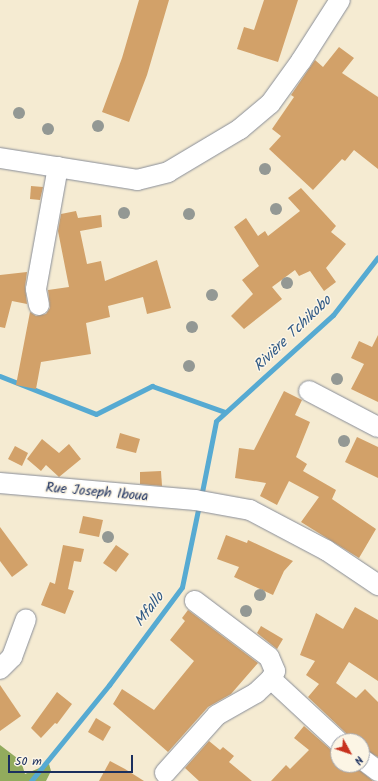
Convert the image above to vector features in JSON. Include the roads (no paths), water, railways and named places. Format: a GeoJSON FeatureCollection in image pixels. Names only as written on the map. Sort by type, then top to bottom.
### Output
{"type":"FeatureCollection","features":[{"type":"Feature","properties":{"kind":"street"},"geometry":{"type":"LineString","coordinates":[[0,158],[137,180],[168,172],[240,129],[270,104],[302,61],[340,0]]}},
{"type":"Feature","properties":{"kind":"street"},"geometry":{"type":"LineString","coordinates":[[40,304],[36,289],[58,167]]}},
{"type":"Feature","properties":{"kind":"street"},"geometry":{"type":"LineString","coordinates":[[310,391],[378,427]]}},
{"type":"Feature","properties":{"kind":"street","name":"Rue Joseph Iboua"},"geometry":{"type":"LineString","coordinates":[[0,483],[195,500],[250,510],[276,522],[348,564],[378,585]]}},
{"type":"Feature","properties":{"kind":"street"},"geometry":{"type":"LineString","coordinates":[[165,773],[217,715],[243,702],[271,679],[275,670],[269,657],[195,601]]}},
{"type":"Feature","properties":{"kind":"street"},"geometry":{"type":"LineString","coordinates":[[0,669],[12,657],[26,619]]}},
{"type":"Feature","properties":{"kind":"street"},"geometry":{"type":"LineString","coordinates":[[271,679],[330,734]]}},
{"type":"Feature","properties":{"kind":"waterway","name":"Rivière Tchikobo"},"geometry":{"type":"LineString","coordinates":[[201,497],[216,421],[333,315],[378,257]]}},
{"type":"Feature","properties":{"kind":"waterway"},"geometry":{"type":"LineString","coordinates":[[0,376],[96,414],[152,386],[225,412]]}},
{"type":"Feature","properties":{"kind":"waterway","name":"Mfallo"},"geometry":{"type":"LineString","coordinates":[[31,781],[109,685],[182,587],[199,505]]}}]}
